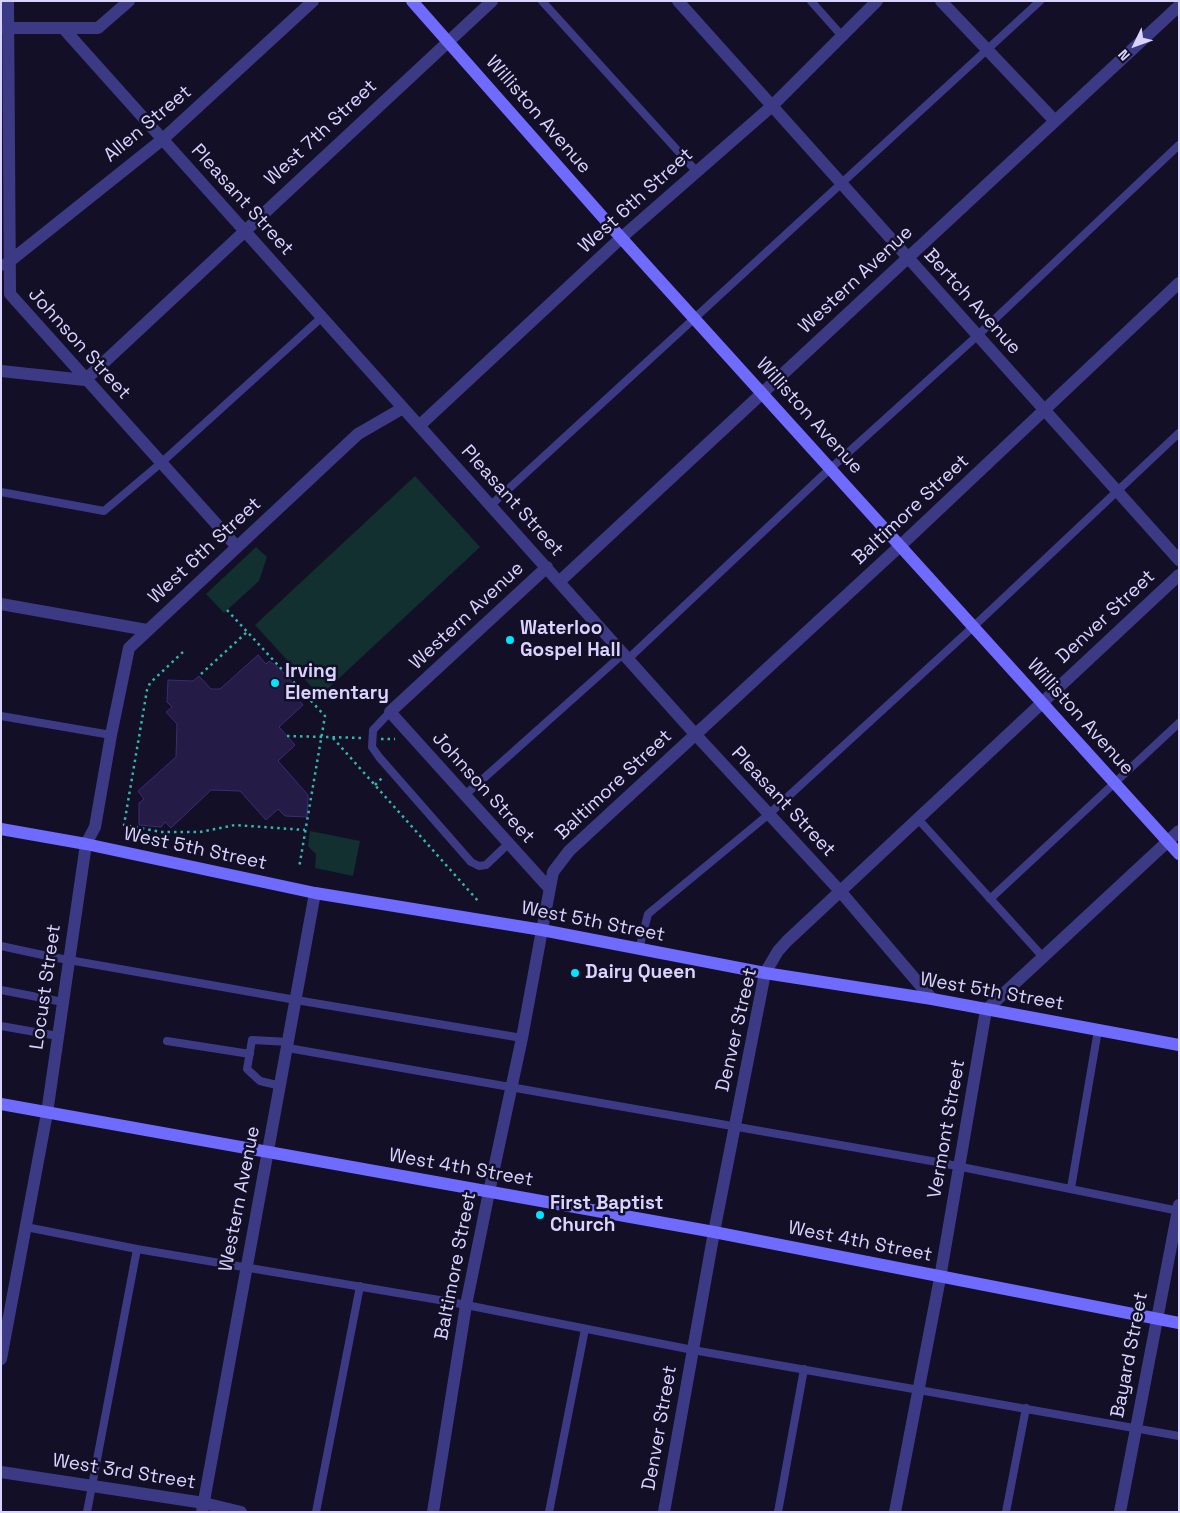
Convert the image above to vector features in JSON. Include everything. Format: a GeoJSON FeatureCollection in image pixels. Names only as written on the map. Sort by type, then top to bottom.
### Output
{"type":"FeatureCollection","features":[{"type":"Feature","properties":{"kind":"main road","name":"Williston Avenue"},"geometry":{"type":"LineString","coordinates":[[412,1],[621,238],[1179,854]]}},
{"type":"Feature","properties":{"kind":"main road","name":"West 5th Street"},"geometry":{"type":"LineString","coordinates":[[1,829],[86,844],[315,894],[542,930],[765,973],[932,999],[1179,1045]]}},
{"type":"Feature","properties":{"kind":"main road","name":"West 4th Street"},"geometry":{"type":"LineString","coordinates":[[1,1104],[714,1232],[940,1278],[1179,1323]]}},
{"type":"Feature","properties":{"kind":"street","name":"Johnson Street"},"geometry":{"type":"LineString","coordinates":[[8,1],[5,28],[5,264],[10,294],[85,380],[237,547]]}},
{"type":"Feature","properties":{"kind":"street"},"geometry":{"type":"LineString","coordinates":[[5,28],[98,28],[129,1]]}},
{"type":"Feature","properties":{"kind":"street","name":"Allen Street"},"geometry":{"type":"LineString","coordinates":[[5,264],[163,139],[313,1]]}},
{"type":"Feature","properties":{"kind":"street","name":"West 7th Street"},"geometry":{"type":"LineString","coordinates":[[85,380],[492,1]]}},
{"type":"Feature","properties":{"kind":"street","name":"Bertch Avenue"},"geometry":{"type":"LineString","coordinates":[[678,1],[1179,560]]}},
{"type":"Feature","properties":{"kind":"street","name":"West 6th Street"},"geometry":{"type":"LineString","coordinates":[[419,426],[621,238],[772,106],[877,1]]}},
{"type":"Feature","properties":{"kind":"street"},"geometry":{"type":"LineString","coordinates":[[941,1],[1055,121]]}},
{"type":"Feature","properties":{"kind":"street","name":"Western Avenue"},"geometry":{"type":"LineString","coordinates":[[560,581],[1179,6]]}},
{"type":"Feature","properties":{"kind":"street","name":"Pleasant Street"},"geometry":{"type":"LineString","coordinates":[[63,28],[695,734],[840,891],[932,999]]}},
{"type":"Feature","properties":{"kind":"street","name":"Baltimore Street"},"geometry":{"type":"LineString","coordinates":[[433,1512],[466,1305],[522,1038],[553,872],[569,851],[900,546],[1179,283]]}},
{"type":"Feature","properties":{"kind":"street"},"geometry":{"type":"LineString","coordinates":[[1,371],[85,380]]}},
{"type":"Feature","properties":{"kind":"street","name":"West 6th Street"},"geometry":{"type":"LineString","coordinates":[[1,604],[147,630],[358,434],[403,408]]}},
{"type":"Feature","properties":{"kind":"street","name":"Western Avenue"},"geometry":{"type":"LineString","coordinates":[[390,712],[547,567]]}},
{"type":"Feature","properties":{"kind":"street","name":"Denver Street"},"geometry":{"type":"LineString","coordinates":[[664,1512],[714,1232],[765,973],[787,941],[1179,575]]}},
{"type":"Feature","properties":{"kind":"street","name":"Locust Street"},"geometry":{"type":"LineString","coordinates":[[1,1359],[47,1113],[86,844],[95,828],[111,735],[129,648],[147,630]]}},
{"type":"Feature","properties":{"kind":"street","name":"Johnson Street"},"geometry":{"type":"LineString","coordinates":[[390,712],[549,888]]}},
{"type":"Feature","properties":{"kind":"street"},"geometry":{"type":"LineString","coordinates":[[986,1010],[1179,831]]}},
{"type":"Feature","properties":{"kind":"street","name":"Western Avenue"},"geometry":{"type":"LineString","coordinates":[[203,1508],[289,1045],[315,894]]}},
{"type":"Feature","properties":{"kind":"street","name":"Vermont Street"},"geometry":{"type":"LineString","coordinates":[[895,1512],[940,1278],[986,1010]]}},
{"type":"Feature","properties":{"kind":"street","name":"Bayard Street"},"geometry":{"type":"LineString","coordinates":[[1120,1512],[1178,1209]]}},
{"type":"Feature","properties":{"kind":"street","name":"West 3rd Street"},"geometry":{"type":"LineString","coordinates":[[1,1472],[92,1486],[203,1508],[242,1512]]}},
{"type":"Feature","properties":{"kind":"lane"},"geometry":{"type":"LineString","coordinates":[[542,1],[697,172]]}},
{"type":"Feature","properties":{"kind":"lane"},"geometry":{"type":"LineString","coordinates":[[810,1],[842,36]]}},
{"type":"Feature","properties":{"kind":"lane"},"geometry":{"type":"LineString","coordinates":[[491,506],[694,318],[988,51],[1040,1]]}},
{"type":"Feature","properties":{"kind":"lane"},"geometry":{"type":"LineString","coordinates":[[465,795],[626,656],[977,336],[1179,145]]}},
{"type":"Feature","properties":{"kind":"lane"},"geometry":{"type":"LineString","coordinates":[[1,492],[104,511],[161,463],[322,317]]}},
{"type":"Feature","properties":{"kind":"lane"},"geometry":{"type":"LineString","coordinates":[[639,949],[648,914],[769,814],[974,627],[1179,433]]}},
{"type":"Feature","properties":{"kind":"lane"},"geometry":{"type":"LineString","coordinates":[[390,712],[376,725],[372,738],[372,747],[471,862],[479,866],[486,865],[508,844]]}},
{"type":"Feature","properties":{"kind":"lane"},"geometry":{"type":"LineString","coordinates":[[1,716],[111,735]]}},
{"type":"Feature","properties":{"kind":"lane"},"geometry":{"type":"LineString","coordinates":[[990,899],[1179,723]]}},
{"type":"Feature","properties":{"kind":"lane"},"geometry":{"type":"LineString","coordinates":[[918,819],[1044,957]]}},
{"type":"Feature","properties":{"kind":"lane"},"geometry":{"type":"LineString","coordinates":[[1,946],[69,961],[522,1038]]}},
{"type":"Feature","properties":{"kind":"lane"},"geometry":{"type":"LineString","coordinates":[[1,990],[63,1002]]}},
{"type":"Feature","properties":{"kind":"lane"},"geometry":{"type":"LineString","coordinates":[[1,1026],[58,1036]]}},
{"type":"Feature","properties":{"kind":"lane"},"geometry":{"type":"LineString","coordinates":[[1071,1188],[1098,1030]]}},
{"type":"Feature","properties":{"kind":"lane"},"geometry":{"type":"LineString","coordinates":[[281,1086],[260,1081],[247,1069],[252,1040],[735,1125],[1178,1209]]}},
{"type":"Feature","properties":{"kind":"lane"},"geometry":{"type":"LineString","coordinates":[[167,1041],[250,1054]]}},
{"type":"Feature","properties":{"kind":"lane"},"geometry":{"type":"LineString","coordinates":[[26,1227],[136,1249],[466,1305],[693,1350],[1179,1436]]}},
{"type":"Feature","properties":{"kind":"lane"},"geometry":{"type":"LineString","coordinates":[[88,1512],[136,1249]]}},
{"type":"Feature","properties":{"kind":"lane"},"geometry":{"type":"LineString","coordinates":[[316,1512],[360,1286]]}},
{"type":"Feature","properties":{"kind":"lane"},"geometry":{"type":"LineString","coordinates":[[548,1512],[585,1328]]}},
{"type":"Feature","properties":{"kind":"lane"},"geometry":{"type":"LineString","coordinates":[[778,1512],[804,1369]]}},
{"type":"Feature","properties":{"kind":"lane"},"geometry":{"type":"LineString","coordinates":[[1006,1512],[1026,1408]]}},
{"type":"Feature","properties":{"kind":"path"},"geometry":{"type":"LineString","coordinates":[[227,610],[325,716],[298,868]]}},
{"type":"Feature","properties":{"kind":"path"},"geometry":{"type":"LineString","coordinates":[[201,674],[247,632]]}},
{"type":"Feature","properties":{"kind":"path"},"geometry":{"type":"LineString","coordinates":[[183,652],[150,683],[124,825],[161,832],[200,832],[235,825],[306,830]]}},
{"type":"Feature","properties":{"kind":"path"},"geometry":{"type":"LineString","coordinates":[[287,736],[395,739]]}},
{"type":"Feature","properties":{"kind":"path"},"geometry":{"type":"LineString","coordinates":[[333,738],[479,902]]}},
{"type":"Feature","properties":{"kind":"path"},"geometry":{"type":"LineString","coordinates":[[375,785],[385,775]]}},
{"type":"Feature","properties":{"kind":"green space"},"geometry":{"type":"Polygon","coordinates":[[[415,476],[480,547],[320,696],[255,625],[415,476]]]}},
{"type":"Feature","properties":{"kind":"green space"},"geometry":{"type":"Polygon","coordinates":[[[256,547],[267,557],[259,581],[224,613],[206,594],[256,547]]]}},
{"type":"Feature","properties":{"kind":"green space"},"geometry":{"type":"Polygon","coordinates":[[[310,831],[360,841],[353,876],[315,868],[316,854],[308,846],[310,831]]]}},
{"type":"Feature","properties":{"kind":"building","name":"Irving Elementary"},"geometry":{"type":"Polygon","coordinates":[[[258,655],[266,664],[269,661],[280,669],[298,689],[293,693],[303,705],[279,727],[295,745],[278,761],[308,795],[307,817],[285,816],[278,809],[266,820],[240,791],[211,790],[171,828],[165,822],[161,827],[139,825],[139,803],[144,799],[138,791],[176,757],[177,724],[166,712],[172,707],[167,702],[168,680],[193,681],[199,676],[211,689],[220,689],[258,655]]]}},
{"type":"Feature","properties":{"kind":"place","name":"Waterloo Gospel Hall"},"geometry":{"type":"Point","coordinates":[510,640]}},
{"type":"Feature","properties":{"kind":"place","name":"Irving Elementary"},"geometry":{"type":"Point","coordinates":[275,683]}},
{"type":"Feature","properties":{"kind":"place","name":"Dairy Queen"},"geometry":{"type":"Point","coordinates":[575,973]}},
{"type":"Feature","properties":{"kind":"place","name":"First Baptist Church"},"geometry":{"type":"Point","coordinates":[540,1215]}}]}
